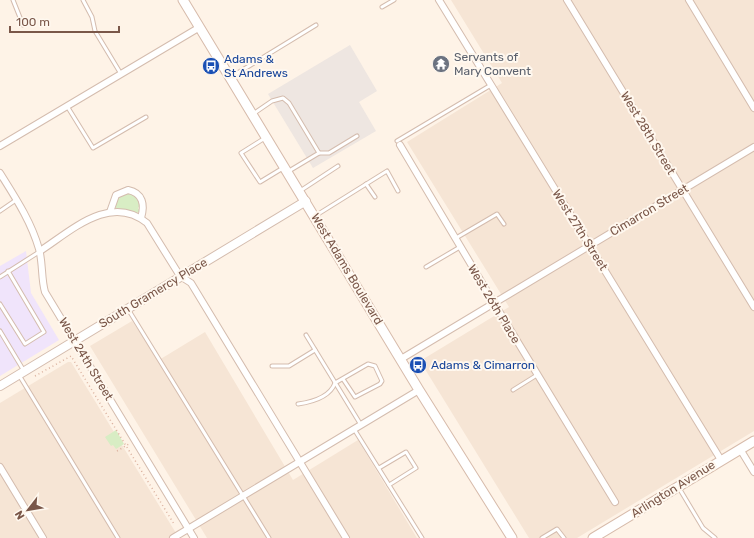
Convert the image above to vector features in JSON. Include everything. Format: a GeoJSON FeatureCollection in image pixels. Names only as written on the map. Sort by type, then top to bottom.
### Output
{"type":"FeatureCollection","features":[{"type":"Feature","properties":{"kind":"main road","name":"West Adams Boulevard"},"geometry":{"type":"LineString","coordinates":[[183,0],[401,359],[512,538]]}},
{"type":"Feature","properties":{"kind":"main road","name":"Arlington Avenue"},"geometry":{"type":"LineString","coordinates":[[593,538],[720,460],[754,441]]}},
{"type":"Feature","properties":{"kind":"street","name":"West 27th Street"},"geometry":{"type":"LineString","coordinates":[[439,0],[720,460]]}},
{"type":"Feature","properties":{"kind":"street","name":"West 28th Street"},"geometry":{"type":"LineString","coordinates":[[567,0],[754,307]]}},
{"type":"Feature","properties":{"kind":"street"},"geometry":{"type":"LineString","coordinates":[[689,0],[754,108]]}},
{"type":"Feature","properties":{"kind":"street"},"geometry":{"type":"LineString","coordinates":[[0,146],[200,26]]}},
{"type":"Feature","properties":{"kind":"street","name":"West 26th Place"},"geometry":{"type":"LineString","coordinates":[[398,143],[615,502]]}},
{"type":"Feature","properties":{"kind":"street","name":"Cimarron Street"},"geometry":{"type":"LineString","coordinates":[[401,359],[754,147]]}},
{"type":"Feature","properties":{"kind":"street","name":"West 24th Street"},"geometry":{"type":"LineString","coordinates":[[0,173],[28,220],[40,251],[45,292],[194,538]]}},
{"type":"Feature","properties":{"kind":"street"},"geometry":{"type":"LineString","coordinates":[[110,212],[116,195],[128,190],[138,194],[141,199],[144,206],[141,218]]}},
{"type":"Feature","properties":{"kind":"street","name":"South Gramercy Place"},"geometry":{"type":"LineString","coordinates":[[0,386],[306,201]]}},
{"type":"Feature","properties":{"kind":"street"},"geometry":{"type":"LineString","coordinates":[[40,251],[82,222],[110,212],[120,211],[141,218],[147,223],[180,276],[191,284],[346,538]]}},
{"type":"Feature","properties":{"kind":"street"},"geometry":{"type":"LineString","coordinates":[[173,538],[420,390]]}},
{"type":"Feature","properties":{"kind":"street"},"geometry":{"type":"LineString","coordinates":[[740,449],[754,472]]}},
{"type":"Feature","properties":{"kind":"street"},"geometry":{"type":"LineString","coordinates":[[0,467],[43,538]]}},
{"type":"Feature","properties":{"kind":"lane"},"geometry":{"type":"LineString","coordinates":[[13,0],[22,25]]}},
{"type":"Feature","properties":{"kind":"lane"},"geometry":{"type":"LineString","coordinates":[[82,0],[92,17],[95,31],[121,74]]}},
{"type":"Feature","properties":{"kind":"lane"},"geometry":{"type":"LineString","coordinates":[[382,7],[394,0]]}},
{"type":"Feature","properties":{"kind":"lane"},"geometry":{"type":"LineString","coordinates":[[231,77],[316,25]]}},
{"type":"Feature","properties":{"kind":"lane"},"geometry":{"type":"LineString","coordinates":[[398,143],[491,85]]}},
{"type":"Feature","properties":{"kind":"lane"},"geometry":{"type":"LineString","coordinates":[[253,114],[272,102],[283,98],[289,103],[319,153]]}},
{"type":"Feature","properties":{"kind":"lane"},"geometry":{"type":"LineString","coordinates":[[67,106],[93,148],[146,117]]}},
{"type":"Feature","properties":{"kind":"lane"},"geometry":{"type":"LineString","coordinates":[[267,137],[241,153],[260,182],[319,153],[329,153],[357,136]]}},
{"type":"Feature","properties":{"kind":"lane"},"geometry":{"type":"LineString","coordinates":[[300,191],[338,166]]}},
{"type":"Feature","properties":{"kind":"lane"},"geometry":{"type":"LineString","coordinates":[[315,216],[387,171],[398,191]]}},
{"type":"Feature","properties":{"kind":"lane"},"geometry":{"type":"LineString","coordinates":[[366,184],[375,197]]}},
{"type":"Feature","properties":{"kind":"lane"},"geometry":{"type":"LineString","coordinates":[[0,211],[16,200]]}},
{"type":"Feature","properties":{"kind":"lane"},"geometry":{"type":"LineString","coordinates":[[455,239],[497,214],[504,224]]}},
{"type":"Feature","properties":{"kind":"lane"},"geometry":{"type":"LineString","coordinates":[[426,267],[460,247]]}},
{"type":"Feature","properties":{"kind":"lane"},"geometry":{"type":"LineString","coordinates":[[0,277],[40,251]]}},
{"type":"Feature","properties":{"kind":"lane"},"geometry":{"type":"LineString","coordinates":[[0,304],[25,344],[44,332],[8,271]]}},
{"type":"Feature","properties":{"kind":"lane"},"geometry":{"type":"LineString","coordinates":[[127,308],[269,538]]}},
{"type":"Feature","properties":{"kind":"lane"},"geometry":{"type":"LineString","coordinates":[[0,331],[21,373],[118,538]]}},
{"type":"Feature","properties":{"kind":"lane"},"geometry":{"type":"LineString","coordinates":[[306,335],[361,425]]}},
{"type":"Feature","properties":{"kind":"lane"},"geometry":{"type":"LineString","coordinates":[[272,366],[289,366],[315,350]]}},
{"type":"Feature","properties":{"kind":"lane"},"geometry":{"type":"LineString","coordinates":[[298,404],[310,402],[323,396],[333,388],[335,383],[371,364],[375,366],[382,381],[356,397],[343,379]]}},
{"type":"Feature","properties":{"kind":"lane"},"geometry":{"type":"LineString","coordinates":[[513,390],[537,375]]}},
{"type":"Feature","properties":{"kind":"lane"},"geometry":{"type":"LineString","coordinates":[[354,429],[422,538]]}},
{"type":"Feature","properties":{"kind":"lane"},"geometry":{"type":"LineString","coordinates":[[379,468],[406,452],[416,468],[389,485]]}},
{"type":"Feature","properties":{"kind":"lane"},"geometry":{"type":"LineString","coordinates":[[678,486],[704,528],[714,538]]}},
{"type":"Feature","properties":{"kind":"lane"},"geometry":{"type":"LineString","coordinates":[[542,538],[557,529],[564,538]]}},
{"type":"Feature","properties":{"kind":"path"},"geometry":{"type":"LineString","coordinates":[[35,376],[71,356],[174,524]]}},
{"type":"Feature","properties":{"kind":"path"},"geometry":{"type":"LineString","coordinates":[[117,451],[135,440]]}},
{"type":"Feature","properties":{"kind":"shaded area"},"geometry":{"type":"Polygon","coordinates":[[[451,0],[754,0],[754,431],[577,538],[529,538],[420,361],[509,307],[407,142],[502,83],[451,0]]]}},
{"type":"Feature","properties":{"kind":"shaded area"},"geometry":{"type":"Polygon","coordinates":[[[350,45],[377,91],[359,102],[376,131],[313,168],[268,94],[350,45]]]}},
{"type":"Feature","properties":{"kind":"shaded area"},"geometry":{"type":"Polygon","coordinates":[[[26,251],[31,293],[59,340],[0,376],[0,266],[26,251]]]}},
{"type":"Feature","properties":{"kind":"shaded area"},"geometry":{"type":"Polygon","coordinates":[[[132,321],[159,360],[205,332],[293,480],[358,440],[417,538],[207,538],[90,346],[132,321]]]}},
{"type":"Feature","properties":{"kind":"shaded area"},"geometry":{"type":"Polygon","coordinates":[[[68,362],[71,362],[179,538],[0,538],[0,403],[68,362]]]}},
{"type":"Feature","properties":{"kind":"green space"},"geometry":{"type":"Polygon","coordinates":[[[129,192],[137,196],[140,206],[138,208],[140,211],[137,213],[116,208],[114,206],[117,197],[129,192]]]}},
{"type":"Feature","properties":{"kind":"green space"},"geometry":{"type":"Polygon","coordinates":[[[116,430],[124,444],[116,449],[113,445],[111,446],[105,437],[116,430]]]}},
{"type":"Feature","properties":{"kind":"place","name":"Servants of Mary Convent"},"geometry":{"type":"Point","coordinates":[441,64]}},
{"type":"Feature","properties":{"kind":"place","name":"Adams & St Andrews"},"geometry":{"type":"Point","coordinates":[211,66]}},
{"type":"Feature","properties":{"kind":"place","name":"Adams & Cimarron"},"geometry":{"type":"Point","coordinates":[418,365]}}]}
